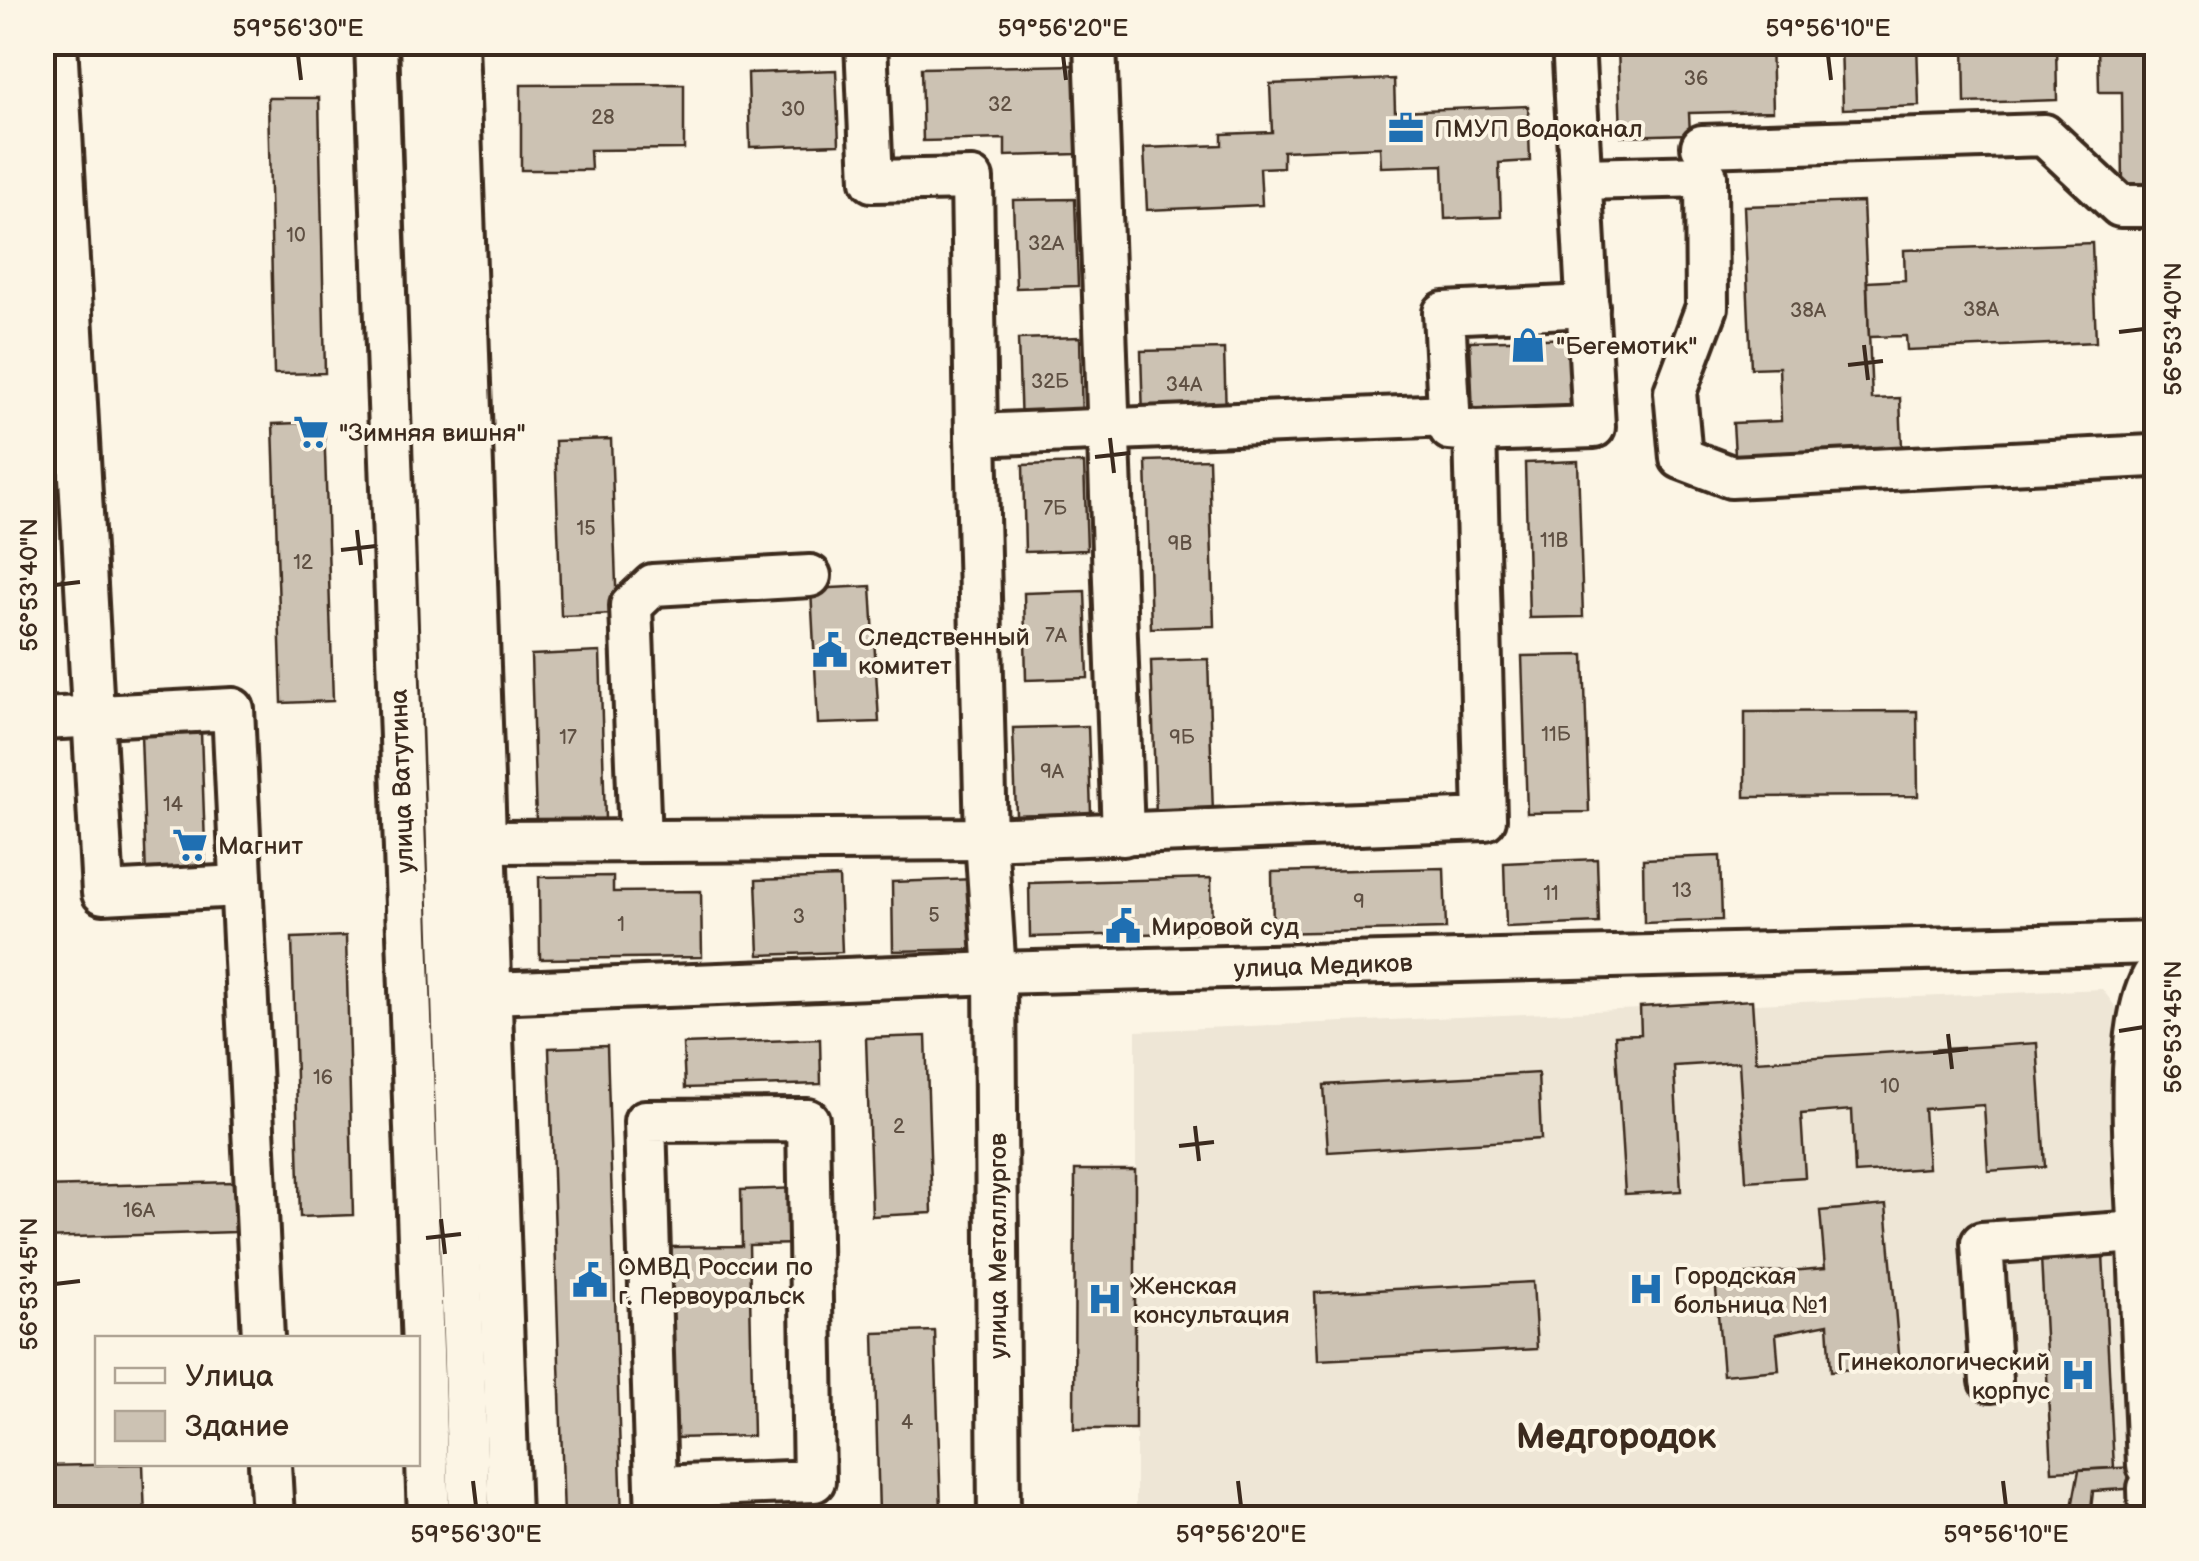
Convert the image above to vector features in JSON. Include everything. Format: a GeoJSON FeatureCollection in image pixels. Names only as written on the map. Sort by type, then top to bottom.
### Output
{"type":"FeatureCollection","features":[{"type":"Feature","properties":{"kind":"street"},"geometry":{"type":"LineString","coordinates":[[56,42],[59,399],[92,717],[103,893],[240,886]]}},
{"type":"Feature","properties":{"kind":"street","name":"улица Ватутина"},"geometry":{"type":"LineString","coordinates":[[376,42],[429,1518]]}},
{"type":"Feature","properties":{"kind":"street"},"geometry":{"type":"LineString","coordinates":[[422,42],[469,1518]]}},
{"type":"Feature","properties":{"kind":"street"},"geometry":{"type":"LineString","coordinates":[[457,42],[509,1518]]}},
{"type":"Feature","properties":{"kind":"street","name":"улица Металлургов"},"geometry":{"type":"LineString","coordinates":[[866,42],[872,180],[972,179],[986,839],[995,973],[999,1518]]}},
{"type":"Feature","properties":{"kind":"street"},"geometry":{"type":"LineString","coordinates":[[1095,42],[1123,835]]}},
{"type":"Feature","properties":{"kind":"street"},"geometry":{"type":"LineString","coordinates":[[976,434],[1462,423],[1594,427],[1572,42]]}},
{"type":"Feature","properties":{"kind":"street"},"geometry":{"type":"LineString","coordinates":[[1702,146],[2044,135],[2120,206],[2156,206]]}},
{"type":"Feature","properties":{"kind":"street"},"geometry":{"type":"LineString","coordinates":[[1581,178],[1706,176],[1707,306],[1675,392],[1681,458],[1731,477],[2152,456]]}},
{"type":"Feature","properties":{"kind":"street"},"geometry":{"type":"LineString","coordinates":[[485,842],[986,839],[1485,819],[1462,423],[1444,312],[1588,306]]}},
{"type":"Feature","properties":{"kind":"street"},"geometry":{"type":"LineString","coordinates":[[640,841],[632,606],[652,586],[810,576]]}},
{"type":"Feature","properties":{"kind":"street"},"geometry":{"type":"LineString","coordinates":[[42,719],[233,709],[264,1336]]}},
{"type":"Feature","properties":{"kind":"street","name":"улица Медиков"},"geometry":{"type":"LineString","coordinates":[[490,993],[995,973],[2156,943]]}},
{"type":"Feature","properties":{"kind":"street"},"geometry":{"type":"LineString","coordinates":[[2149,1491],[2144,1224],[2134,1080],[2140,1018],[2156,972]]}},
{"type":"Feature","properties":{"kind":"street"},"geometry":{"type":"LineString","coordinates":[[808,1120],[814,1482],[656,1503],[645,1121],[808,1120]]}},
{"type":"Feature","properties":{"kind":"street"},"geometry":{"type":"LineString","coordinates":[[1991,1381],[1982,1243],[2144,1224]]}},
{"type":"Feature","properties":{"kind":"street"},"geometry":{"type":"LineString","coordinates":[[270,1466],[273,1518]]}},
{"type":"Feature","properties":{"kind":"shaded area","name":"Городская больница №1"},"geometry":{"type":"Polygon","coordinates":[[[2102,989],[2156,1060],[2156,1518],[1136,1518],[1136,1031],[2102,989]]]}},
{"type":"Feature","properties":{"kind":"building"},"geometry":{"type":"Polygon","coordinates":[[[1771,42],[1773,111],[1689,113],[1690,134],[1621,136],[1618,45],[1771,42]]]}},
{"type":"Feature","properties":{"kind":"building"},"geometry":{"type":"Polygon","coordinates":[[[1917,42],[1919,106],[1843,109],[1841,43],[1917,42]]]}},
{"type":"Feature","properties":{"kind":"building"},"geometry":{"type":"Polygon","coordinates":[[[1964,42],[2056,42],[2057,100],[1965,103],[1964,42]]]}},
{"type":"Feature","properties":{"kind":"building"},"geometry":{"type":"Polygon","coordinates":[[[2098,42],[2156,42],[2156,189],[2123,190],[2122,92],[2099,92],[2098,42]]]}},
{"type":"Feature","properties":{"kind":"building"},"geometry":{"type":"Polygon","coordinates":[[[1077,65],[1079,154],[1005,156],[1005,139],[923,141],[921,68],[1077,65]]]}},
{"type":"Feature","properties":{"kind":"building"},"geometry":{"type":"Polygon","coordinates":[[[836,70],[839,144],[750,147],[748,73],[836,70]]]}},
{"type":"Feature","properties":{"kind":"building"},"geometry":{"type":"Polygon","coordinates":[[[1394,79],[1395,111],[1528,106],[1530,161],[1499,163],[1501,217],[1445,219],[1443,165],[1381,167],[1380,147],[1283,151],[1283,167],[1260,168],[1262,205],[1147,210],[1144,148],[1222,145],[1222,134],[1272,132],[1270,84],[1394,79]]]}},
{"type":"Feature","properties":{"kind":"building"},"geometry":{"type":"Polygon","coordinates":[[[684,84],[684,149],[590,150],[591,170],[521,170],[521,85],[684,84]]]}},
{"type":"Feature","properties":{"kind":"building"},"geometry":{"type":"Polygon","coordinates":[[[268,98],[319,98],[325,373],[274,374],[268,98]]]}},
{"type":"Feature","properties":{"kind":"building"},"geometry":{"type":"Polygon","coordinates":[[[1075,199],[1078,286],[1016,288],[1013,200],[1075,199]]]}},
{"type":"Feature","properties":{"kind":"building"},"geometry":{"type":"Polygon","coordinates":[[[1863,202],[1872,399],[1900,398],[1902,448],[1735,455],[1733,423],[1781,421],[1779,367],[1751,368],[1744,206],[1863,202]]]}},
{"type":"Feature","properties":{"kind":"building"},"geometry":{"type":"Polygon","coordinates":[[[2092,243],[2096,342],[1907,350],[1906,336],[1869,337],[1867,282],[1905,280],[1904,250],[2092,243]]]}},
{"type":"Feature","properties":{"kind":"building"},"geometry":{"type":"Polygon","coordinates":[[[1080,337],[1082,424],[1021,426],[1018,339],[1080,337]]]}},
{"type":"Feature","properties":{"kind":"building"},"geometry":{"type":"Polygon","coordinates":[[[1580,338],[1582,414],[1473,417],[1470,341],[1580,338]]]}},
{"type":"Feature","properties":{"kind":"building"},"geometry":{"type":"Polygon","coordinates":[[[1224,349],[1226,416],[1143,418],[1141,351],[1224,349]]]}},
{"type":"Feature","properties":{"kind":"building"},"geometry":{"type":"Polygon","coordinates":[[[42,414],[50,668],[42,668],[42,414]]]}},
{"type":"Feature","properties":{"kind":"building"},"geometry":{"type":"Polygon","coordinates":[[[324,422],[333,701],[282,703],[273,424],[324,422]]]}},
{"type":"Feature","properties":{"kind":"building"},"geometry":{"type":"Polygon","coordinates":[[[611,439],[617,614],[561,616],[555,441],[611,439]]]}},
{"type":"Feature","properties":{"kind":"building"},"geometry":{"type":"Polygon","coordinates":[[[1209,459],[1214,626],[1151,628],[1146,461],[1209,459]]]}},
{"type":"Feature","properties":{"kind":"building"},"geometry":{"type":"Polygon","coordinates":[[[1578,461],[1583,617],[1529,618],[1525,463],[1578,461]]]}},
{"type":"Feature","properties":{"kind":"building"},"geometry":{"type":"Polygon","coordinates":[[[1084,463],[1087,550],[1025,552],[1023,465],[1084,463]]]}},
{"type":"Feature","properties":{"kind":"building"},"geometry":{"type":"Polygon","coordinates":[[[871,586],[879,722],[818,724],[811,589],[871,586]]]}},
{"type":"Feature","properties":{"kind":"building"},"geometry":{"type":"Polygon","coordinates":[[[1085,591],[1088,678],[1026,680],[1024,593],[1085,591]]]}},
{"type":"Feature","properties":{"kind":"building"},"geometry":{"type":"Polygon","coordinates":[[[600,652],[605,820],[536,822],[531,655],[600,652]]]}},
{"type":"Feature","properties":{"kind":"building"},"geometry":{"type":"Polygon","coordinates":[[[1584,655],[1589,812],[1527,813],[1522,656],[1584,655]]]}},
{"type":"Feature","properties":{"kind":"building"},"geometry":{"type":"Polygon","coordinates":[[[1208,659],[1213,814],[1156,816],[1151,661],[1208,659]]]}},
{"type":"Feature","properties":{"kind":"building"},"geometry":{"type":"Polygon","coordinates":[[[1917,711],[1918,796],[1745,797],[1745,712],[1917,711]]]}},
{"type":"Feature","properties":{"kind":"building"},"geometry":{"type":"Polygon","coordinates":[[[1088,726],[1091,813],[1016,815],[1013,728],[1088,726]]]}},
{"type":"Feature","properties":{"kind":"building"},"geometry":{"type":"Polygon","coordinates":[[[201,732],[206,874],[146,877],[141,734],[201,732]]]}},
{"type":"Feature","properties":{"kind":"building"},"geometry":{"type":"Polygon","coordinates":[[[1720,856],[1722,920],[1644,923],[1643,859],[1720,856]]]}},
{"type":"Feature","properties":{"kind":"building"},"geometry":{"type":"Polygon","coordinates":[[[1597,859],[1599,923],[1506,927],[1504,863],[1597,859]]]}},
{"type":"Feature","properties":{"kind":"building"},"geometry":{"type":"Polygon","coordinates":[[[1444,868],[1446,929],[1273,933],[1272,872],[1444,868]]]}},
{"type":"Feature","properties":{"kind":"building"},"geometry":{"type":"Polygon","coordinates":[[[613,876],[613,892],[701,891],[702,957],[540,959],[539,877],[613,876]]]}},
{"type":"Feature","properties":{"kind":"building"},"geometry":{"type":"Polygon","coordinates":[[[839,877],[842,952],[759,955],[756,880],[839,877]]]}},
{"type":"Feature","properties":{"kind":"building"},"geometry":{"type":"Polygon","coordinates":[[[1211,878],[1212,932],[1030,937],[1029,883],[1211,878]]]}},
{"type":"Feature","properties":{"kind":"building"},"geometry":{"type":"Polygon","coordinates":[[[976,879],[977,949],[893,951],[892,882],[976,879]]]}},
{"type":"Feature","properties":{"kind":"building"},"geometry":{"type":"Polygon","coordinates":[[[346,936],[353,1215],[300,1217],[292,938],[346,936]]]}},
{"type":"Feature","properties":{"kind":"building"},"geometry":{"type":"Polygon","coordinates":[[[1752,1000],[1756,1061],[2037,1043],[2045,1167],[1988,1171],[1984,1105],[1924,1109],[1928,1168],[1855,1173],[1852,1110],[1801,1114],[1805,1177],[1746,1181],[1739,1062],[1674,1066],[1681,1191],[1625,1194],[1615,1035],[1641,1034],[1640,1007],[1752,1000]]]}},
{"type":"Feature","properties":{"kind":"building"},"geometry":{"type":"Polygon","coordinates":[[[926,1036],[932,1213],[872,1216],[866,1038],[926,1036]]]}},
{"type":"Feature","properties":{"kind":"building"},"geometry":{"type":"Polygon","coordinates":[[[820,1039],[821,1084],[685,1088],[683,1044],[820,1039]]]}},
{"type":"Feature","properties":{"kind":"building"},"geometry":{"type":"Polygon","coordinates":[[[607,1046],[622,1518],[564,1518],[549,1048],[607,1046]]]}},
{"type":"Feature","properties":{"kind":"building"},"geometry":{"type":"Polygon","coordinates":[[[1538,1073],[1541,1139],[1328,1152],[1324,1085],[1538,1073]]]}},
{"type":"Feature","properties":{"kind":"building","name":"Женская консультация"},"geometry":{"type":"Polygon","coordinates":[[[1075,1170],[1135,1170],[1135,1429],[1074,1429],[1075,1170]]]}},
{"type":"Feature","properties":{"kind":"building"},"geometry":{"type":"Polygon","coordinates":[[[234,1182],[235,1232],[42,1238],[42,1187],[234,1182]]]}},
{"type":"Feature","properties":{"kind":"building"},"geometry":{"type":"Polygon","coordinates":[[[800,1188],[801,1244],[749,1245],[753,1436],[675,1438],[671,1247],[742,1246],[741,1190],[800,1188]]]}},
{"type":"Feature","properties":{"kind":"building"},"geometry":{"type":"Polygon","coordinates":[[[1886,1205],[1900,1365],[1831,1371],[1828,1324],[1776,1334],[1779,1370],[1723,1375],[1715,1277],[1825,1268],[1820,1211],[1886,1205]]]}},
{"type":"Feature","properties":{"kind":"building","name":"Гинекологический корпус"},"geometry":{"type":"Polygon","coordinates":[[[2103,1254],[2114,1468],[2052,1471],[2041,1257],[2103,1254]]]}},
{"type":"Feature","properties":{"kind":"building"},"geometry":{"type":"Polygon","coordinates":[[[1533,1282],[1537,1349],[1318,1360],[1315,1293],[1533,1282]]]}},
{"type":"Feature","properties":{"kind":"building"},"geometry":{"type":"Polygon","coordinates":[[[935,1331],[941,1511],[879,1513],[874,1333],[935,1331]]]}},
{"type":"Feature","properties":{"kind":"building"},"geometry":{"type":"Polygon","coordinates":[[[42,1466],[143,1466],[145,1518],[42,1518],[42,1466]]]}},
{"type":"Feature","properties":{"kind":"building"},"geometry":{"type":"Polygon","coordinates":[[[2156,1466],[2156,1487],[2093,1491],[2090,1518],[2070,1518],[2079,1470],[2156,1466]]]}},
{"type":"Feature","properties":{"kind":"place","name":"ПМУП Водоканал"},"geometry":{"type":"Point","coordinates":[1406,128]}},
{"type":"Feature","properties":{"kind":"place","name":"\"Бегемотик\""},"geometry":{"type":"Point","coordinates":[1528,345]}},
{"type":"Feature","properties":{"kind":"place","name":"\"Зимняя вишня\""},"geometry":{"type":"Point","coordinates":[311,432]}},
{"type":"Feature","properties":{"kind":"place","name":"Следственный комитет"},"geometry":{"type":"Point","coordinates":[830,650]}},
{"type":"Feature","properties":{"kind":"place","name":"Магнит"},"geometry":{"type":"Point","coordinates":[190,845]}},
{"type":"Feature","properties":{"kind":"place","name":"Мировой суд"},"geometry":{"type":"Point","coordinates":[1123,926]}},
{"type":"Feature","properties":{"kind":"place","name":"ОМВД России по г. Первоуральск"},"geometry":{"type":"Point","coordinates":[590,1280]}},
{"type":"Feature","properties":{"kind":"place","name":"Городская больница №1"},"geometry":{"type":"Point","coordinates":[1646,1289]}},
{"type":"Feature","properties":{"kind":"place","name":"Женская консультация"},"geometry":{"type":"Point","coordinates":[1105,1299]}},
{"type":"Feature","properties":{"kind":"place","name":"Гинекологический корпус"},"geometry":{"type":"Point","coordinates":[2078,1375]}},
{"type":"Feature","properties":{"kind":"district","name":"Медгородок"},"geometry":{"type":"Point","coordinates":[1616,1436]}}]}
